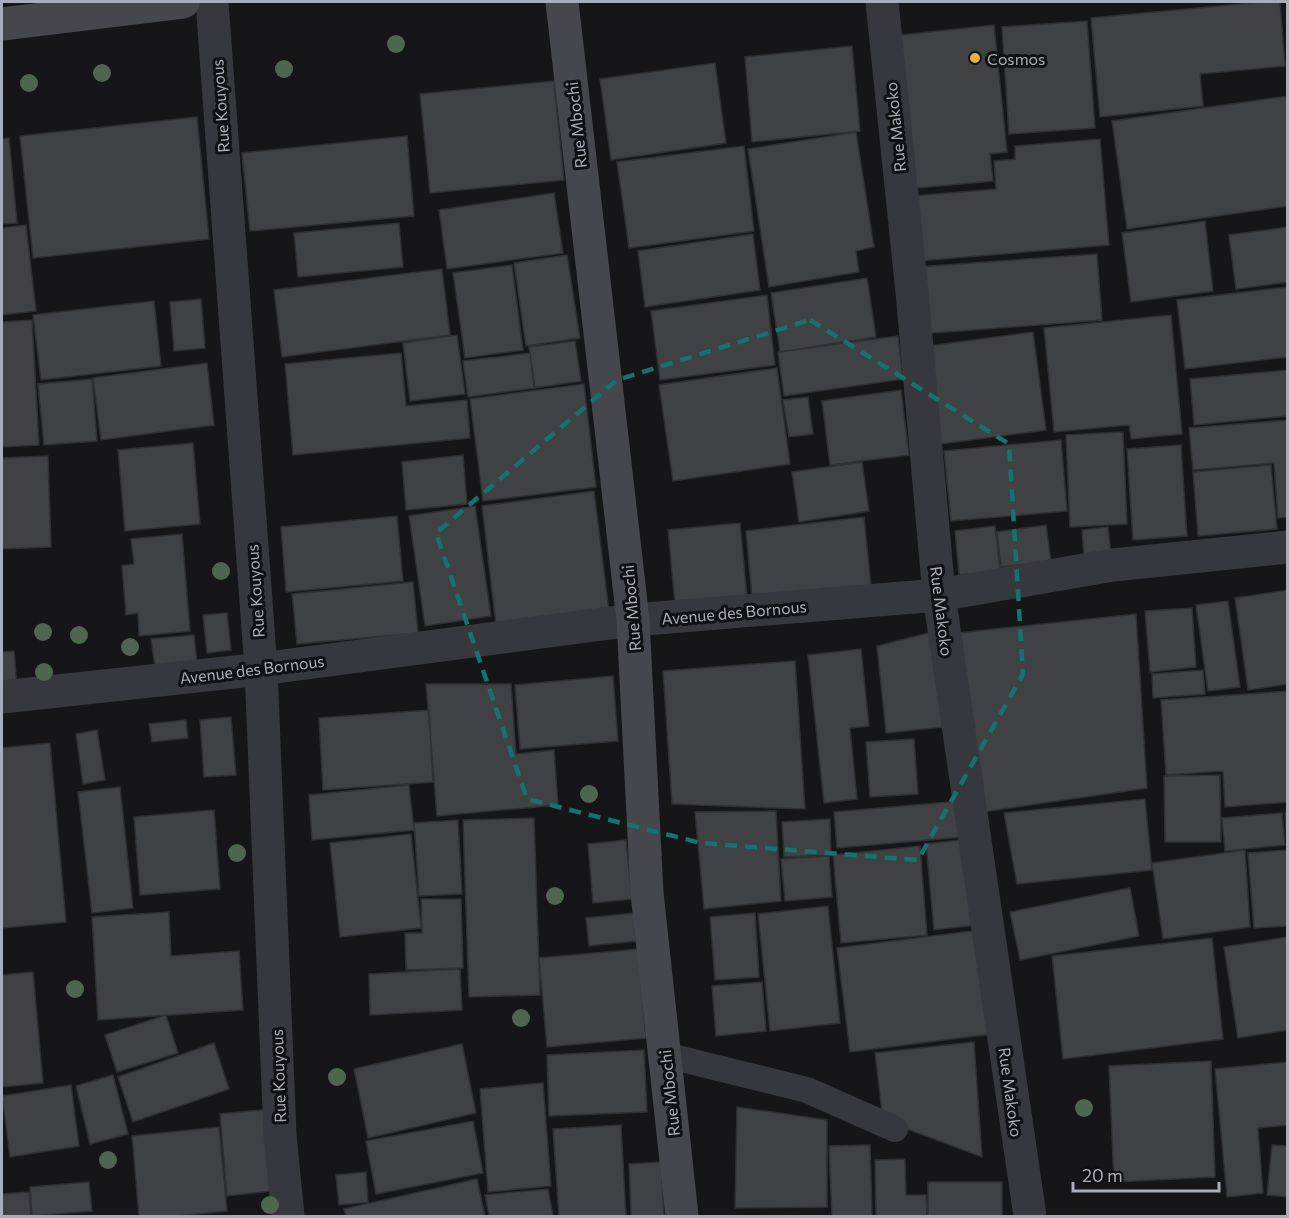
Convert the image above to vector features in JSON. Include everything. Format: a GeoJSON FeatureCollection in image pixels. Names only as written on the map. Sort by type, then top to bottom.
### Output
{"type":"FeatureCollection","features":[{"type":"Feature","properties":{"kind":"main road"},"geometry":{"type":"LineString","coordinates":[[2,24],[183,2]]}},
{"type":"Feature","properties":{"kind":"main road","name":"Rue Mbochi"},"geometry":{"type":"LineString","coordinates":[[562,2],[633,620],[647,893],[682,1216]]}},
{"type":"Feature","properties":{"kind":"street","name":"Rue Kouyous"},"geometry":{"type":"LineString","coordinates":[[212,2],[261,669],[280,1123],[288,1216]]}},
{"type":"Feature","properties":{"kind":"street","name":"Rue Makoko"},"geometry":{"type":"LineString","coordinates":[[882,2],[912,292],[939,595],[1030,1216]]}},
{"type":"Feature","properties":{"kind":"street","name":"Avenue des Bornous"},"geometry":{"type":"LineString","coordinates":[[2,697],[261,669],[633,620],[939,595],[1113,565],[1287,547]]}},
{"type":"Feature","properties":{"kind":"lane"},"geometry":{"type":"LineString","coordinates":[[666,1055],[807,1090],[895,1129]]}},
{"type":"Feature","properties":{"kind":"highlighted area"},"geometry":{"type":"Polygon","coordinates":[[[810,320],[1009,444],[1023,674],[918,860],[701,843],[527,799],[436,533],[617,380],[810,320]]]}},
{"type":"Feature","properties":{"kind":"building"},"geometry":{"type":"Polygon","coordinates":[[[1280,2],[1285,66],[1200,74],[1203,106],[1100,117],[1091,18],[1280,2]]]}},
{"type":"Feature","properties":{"kind":"building"},"geometry":{"type":"Polygon","coordinates":[[[1087,21],[1095,128],[1009,134],[1002,27],[1087,21]]]}},
{"type":"Feature","properties":{"kind":"building"},"geometry":{"type":"Polygon","coordinates":[[[994,25],[1007,152],[990,154],[993,181],[907,189],[892,36],[994,25]]]}},
{"type":"Feature","properties":{"kind":"building"},"geometry":{"type":"Polygon","coordinates":[[[852,46],[860,131],[752,142],[745,57],[852,46]]]}},
{"type":"Feature","properties":{"kind":"building"},"geometry":{"type":"Polygon","coordinates":[[[715,63],[726,143],[611,160],[600,79],[715,63]]]}},
{"type":"Feature","properties":{"kind":"building"},"geometry":{"type":"Polygon","coordinates":[[[554,81],[564,180],[430,193],[420,94],[554,81]]]}},
{"type":"Feature","properties":{"kind":"building"},"geometry":{"type":"Polygon","coordinates":[[[1288,96],[1288,206],[1127,229],[1112,121],[1288,96]]]}},
{"type":"Feature","properties":{"kind":"building"},"geometry":{"type":"Polygon","coordinates":[[[197,117],[209,239],[33,258],[20,136],[197,117]]]}},
{"type":"Feature","properties":{"kind":"building"},"geometry":{"type":"Polygon","coordinates":[[[856,132],[874,247],[856,251],[859,272],[769,287],[748,149],[856,132]]]}},
{"type":"Feature","properties":{"kind":"building"},"geometry":{"type":"Polygon","coordinates":[[[407,136],[414,216],[250,231],[242,153],[407,136]]]}},
{"type":"Feature","properties":{"kind":"building"},"geometry":{"type":"Polygon","coordinates":[[[9,138],[17,223],[2,224],[2,139],[9,138]]]}},
{"type":"Feature","properties":{"kind":"building"},"geometry":{"type":"Polygon","coordinates":[[[1100,139],[1109,245],[919,261],[913,196],[996,189],[994,161],[1015,159],[1015,146],[1100,139]]]}},
{"type":"Feature","properties":{"kind":"building"},"geometry":{"type":"Polygon","coordinates":[[[744,146],[754,231],[629,248],[617,162],[744,146]]]}},
{"type":"Feature","properties":{"kind":"building"},"geometry":{"type":"Polygon","coordinates":[[[554,193],[563,253],[447,269],[439,210],[554,193]]]}},
{"type":"Feature","properties":{"kind":"building"},"geometry":{"type":"Polygon","coordinates":[[[1205,221],[1213,291],[1131,302],[1122,233],[1205,221]]]}},
{"type":"Feature","properties":{"kind":"building"},"geometry":{"type":"Polygon","coordinates":[[[399,223],[403,267],[298,277],[294,233],[399,223]]]}},
{"type":"Feature","properties":{"kind":"building"},"geometry":{"type":"Polygon","coordinates":[[[26,225],[36,311],[2,315],[2,228],[26,225]]]}},
{"type":"Feature","properties":{"kind":"building"},"geometry":{"type":"Polygon","coordinates":[[[1288,227],[1288,282],[1236,289],[1229,235],[1288,227]]]}},
{"type":"Feature","properties":{"kind":"building"},"geometry":{"type":"Polygon","coordinates":[[[753,234],[760,290],[645,307],[638,251],[753,234]]]}},
{"type":"Feature","properties":{"kind":"building"},"geometry":{"type":"Polygon","coordinates":[[[1097,254],[1102,320],[921,334],[917,267],[1097,254]]]}},
{"type":"Feature","properties":{"kind":"building"},"geometry":{"type":"Polygon","coordinates":[[[567,255],[580,338],[526,346],[514,263],[567,255]]]}},
{"type":"Feature","properties":{"kind":"building"},"geometry":{"type":"Polygon","coordinates":[[[512,265],[523,350],[465,358],[453,273],[512,265]]]}},
{"type":"Feature","properties":{"kind":"building"},"geometry":{"type":"Polygon","coordinates":[[[442,269],[450,335],[282,357],[274,290],[442,269]]]}},
{"type":"Feature","properties":{"kind":"building"},"geometry":{"type":"Polygon","coordinates":[[[867,278],[876,337],[780,352],[771,293],[867,278]]]}},
{"type":"Feature","properties":{"kind":"building"},"geometry":{"type":"Polygon","coordinates":[[[1288,287],[1288,357],[1185,369],[1177,300],[1288,287]]]}},
{"type":"Feature","properties":{"kind":"building"},"geometry":{"type":"Polygon","coordinates":[[[767,295],[775,365],[660,380],[651,311],[767,295]]]}},
{"type":"Feature","properties":{"kind":"building"},"geometry":{"type":"Polygon","coordinates":[[[201,299],[205,348],[174,351],[170,302],[201,299]]]}},
{"type":"Feature","properties":{"kind":"building"},"geometry":{"type":"Polygon","coordinates":[[[154,301],[161,366],[41,380],[33,315],[154,301]]]}},
{"type":"Feature","properties":{"kind":"building"},"geometry":{"type":"Polygon","coordinates":[[[1171,315],[1182,434],[1131,439],[1129,425],[1054,432],[1044,328],[1171,315]]]}},
{"type":"Feature","properties":{"kind":"building"},"geometry":{"type":"Polygon","coordinates":[[[32,320],[39,445],[2,447],[2,322],[32,320]]]}},
{"type":"Feature","properties":{"kind":"building"},"geometry":{"type":"Polygon","coordinates":[[[1033,332],[1046,430],[941,444],[929,346],[1033,332]]]}},
{"type":"Feature","properties":{"kind":"building"},"geometry":{"type":"Polygon","coordinates":[[[457,335],[465,394],[410,401],[403,343],[457,335]]]}},
{"type":"Feature","properties":{"kind":"building"},"geometry":{"type":"Polygon","coordinates":[[[898,336],[903,379],[784,396],[778,352],[898,336]]]}},
{"type":"Feature","properties":{"kind":"building"},"geometry":{"type":"Polygon","coordinates":[[[575,341],[581,381],[535,388],[529,347],[575,341]]]}},
{"type":"Feature","properties":{"kind":"building"},"geometry":{"type":"Polygon","coordinates":[[[401,353],[406,406],[467,400],[470,438],[293,455],[285,364],[401,353]]]}},
{"type":"Feature","properties":{"kind":"building"},"geometry":{"type":"Polygon","coordinates":[[[530,353],[534,388],[468,397],[463,361],[530,353]]]}},
{"type":"Feature","properties":{"kind":"building"},"geometry":{"type":"Polygon","coordinates":[[[207,363],[214,425],[101,440],[93,378],[207,363]]]}},
{"type":"Feature","properties":{"kind":"building"},"geometry":{"type":"Polygon","coordinates":[[[777,368],[790,464],[673,481],[659,385],[777,368]]]}},
{"type":"Feature","properties":{"kind":"building"},"geometry":{"type":"Polygon","coordinates":[[[1288,370],[1288,416],[1194,425],[1190,379],[1288,370]]]}},
{"type":"Feature","properties":{"kind":"building"},"geometry":{"type":"Polygon","coordinates":[[[92,379],[97,441],[44,445],[38,384],[92,379]]]}},
{"type":"Feature","properties":{"kind":"building"},"geometry":{"type":"Polygon","coordinates":[[[584,384],[596,487],[483,501],[470,399],[584,384]]]}},
{"type":"Feature","properties":{"kind":"building"},"geometry":{"type":"Polygon","coordinates":[[[901,390],[909,455],[830,465],[822,401],[901,390]]]}},
{"type":"Feature","properties":{"kind":"building"},"geometry":{"type":"Polygon","coordinates":[[[808,397],[813,434],[789,437],[783,400],[808,397]]]}},
{"type":"Feature","properties":{"kind":"building"},"geometry":{"type":"Polygon","coordinates":[[[1288,420],[1288,517],[1278,518],[1274,463],[1193,470],[1189,428],[1288,420]]]}},
{"type":"Feature","properties":{"kind":"building"},"geometry":{"type":"Polygon","coordinates":[[[1123,432],[1127,524],[1070,527],[1066,435],[1123,432]]]}},
{"type":"Feature","properties":{"kind":"building"},"geometry":{"type":"Polygon","coordinates":[[[1061,440],[1067,511],[951,521],[944,451],[1061,440]]]}},
{"type":"Feature","properties":{"kind":"building"},"geometry":{"type":"Polygon","coordinates":[[[193,443],[200,524],[125,531],[118,450],[193,443]]]}},
{"type":"Feature","properties":{"kind":"building"},"geometry":{"type":"Polygon","coordinates":[[[1181,445],[1187,536],[1133,540],[1127,449],[1181,445]]]}},
{"type":"Feature","properties":{"kind":"building"},"geometry":{"type":"Polygon","coordinates":[[[463,455],[467,504],[406,510],[402,462],[463,455]]]}},
{"type":"Feature","properties":{"kind":"building"},"geometry":{"type":"Polygon","coordinates":[[[48,456],[51,547],[2,549],[2,458],[48,456]]]}},
{"type":"Feature","properties":{"kind":"building"},"geometry":{"type":"Polygon","coordinates":[[[862,462],[869,511],[799,522],[792,472],[862,462]]]}},
{"type":"Feature","properties":{"kind":"building"},"geometry":{"type":"Polygon","coordinates":[[[1271,465],[1277,529],[1198,536],[1193,472],[1271,465]]]}},
{"type":"Feature","properties":{"kind":"building"},"geometry":{"type":"Polygon","coordinates":[[[594,491],[609,611],[496,625],[482,506],[594,491]]]}},
{"type":"Feature","properties":{"kind":"building"},"geometry":{"type":"Polygon","coordinates":[[[475,506],[491,616],[425,626],[409,516],[475,506]]]}},
{"type":"Feature","properties":{"kind":"building"},"geometry":{"type":"Polygon","coordinates":[[[397,516],[403,581],[286,592],[281,527],[397,516]]]}},
{"type":"Feature","properties":{"kind":"building"},"geometry":{"type":"Polygon","coordinates":[[[864,517],[872,596],[753,608],[746,531],[864,517]]]}},
{"type":"Feature","properties":{"kind":"building"},"geometry":{"type":"Polygon","coordinates":[[[740,523],[748,608],[676,615],[668,530],[740,523]]]}},
{"type":"Feature","properties":{"kind":"building"},"geometry":{"type":"Polygon","coordinates":[[[1046,525],[1051,561],[1001,567],[997,532],[1046,525]]]}},
{"type":"Feature","properties":{"kind":"building"},"geometry":{"type":"Polygon","coordinates":[[[995,526],[1000,571],[959,575],[955,531],[995,526]]]}},
{"type":"Feature","properties":{"kind":"building"},"geometry":{"type":"Polygon","coordinates":[[[1108,527],[1111,553],[1084,556],[1082,530],[1108,527]]]}},
{"type":"Feature","properties":{"kind":"building"},"geometry":{"type":"Polygon","coordinates":[[[182,534],[190,631],[139,636],[138,613],[126,615],[122,566],[134,564],[131,539],[182,534]]]}},
{"type":"Feature","properties":{"kind":"building"},"geometry":{"type":"Polygon","coordinates":[[[413,582],[418,633],[297,644],[292,594],[413,582]]]}},
{"type":"Feature","properties":{"kind":"building"},"geometry":{"type":"Polygon","coordinates":[[[1288,590],[1288,684],[1248,690],[1235,598],[1288,590]]]}},
{"type":"Feature","properties":{"kind":"building"},"geometry":{"type":"Polygon","coordinates":[[[1228,601],[1240,687],[1208,691],[1196,605],[1228,601]]]}},
{"type":"Feature","properties":{"kind":"building"},"geometry":{"type":"Polygon","coordinates":[[[1192,608],[1196,667],[1150,672],[1145,611],[1192,608]]]}},
{"type":"Feature","properties":{"kind":"building"},"geometry":{"type":"Polygon","coordinates":[[[227,613],[231,650],[207,653],[203,615],[227,613]]]}},
{"type":"Feature","properties":{"kind":"building"},"geometry":{"type":"Polygon","coordinates":[[[1136,614],[1147,788],[982,812],[958,633],[1136,614]]]}},
{"type":"Feature","properties":{"kind":"building"},"geometry":{"type":"Polygon","coordinates":[[[940,630],[952,726],[886,733],[877,646],[940,630]]]}},
{"type":"Feature","properties":{"kind":"building"},"geometry":{"type":"Polygon","coordinates":[[[194,635],[197,662],[155,667],[151,639],[194,635]]]}},
{"type":"Feature","properties":{"kind":"building"},"geometry":{"type":"Polygon","coordinates":[[[861,649],[869,726],[850,728],[857,799],[824,803],[808,655],[861,649]]]}},
{"type":"Feature","properties":{"kind":"building"},"geometry":{"type":"Polygon","coordinates":[[[14,651],[17,688],[2,689],[2,652],[14,651]]]}},
{"type":"Feature","properties":{"kind":"building"},"geometry":{"type":"Polygon","coordinates":[[[795,661],[805,809],[672,804],[663,671],[795,661]]]}},
{"type":"Feature","properties":{"kind":"building"},"geometry":{"type":"Polygon","coordinates":[[[1203,670],[1205,694],[1153,698],[1152,674],[1203,670]]]}},
{"type":"Feature","properties":{"kind":"building"},"geometry":{"type":"Polygon","coordinates":[[[613,676],[618,741],[520,749],[515,685],[613,676]]]}},
{"type":"Feature","properties":{"kind":"building"},"geometry":{"type":"Polygon","coordinates":[[[426,684],[511,684],[516,754],[554,750],[558,805],[437,816],[426,684]]]}},
{"type":"Feature","properties":{"kind":"building"},"geometry":{"type":"Polygon","coordinates":[[[1288,691],[1288,802],[1225,807],[1223,771],[1166,775],[1161,700],[1288,691]]]}},
{"type":"Feature","properties":{"kind":"building"},"geometry":{"type":"Polygon","coordinates":[[[429,710],[433,782],[323,790],[319,718],[429,710]]]}},
{"type":"Feature","properties":{"kind":"building"},"geometry":{"type":"Polygon","coordinates":[[[231,717],[236,775],[204,777],[200,720],[231,717]]]}},
{"type":"Feature","properties":{"kind":"building"},"geometry":{"type":"Polygon","coordinates":[[[186,720],[188,738],[152,742],[149,724],[186,720]]]}},
{"type":"Feature","properties":{"kind":"building"},"geometry":{"type":"Polygon","coordinates":[[[97,730],[105,780],[83,784],[76,734],[97,730]]]}},
{"type":"Feature","properties":{"kind":"building"},"geometry":{"type":"Polygon","coordinates":[[[914,739],[918,794],[870,797],[866,742],[914,739]]]}},
{"type":"Feature","properties":{"kind":"building"},"geometry":{"type":"Polygon","coordinates":[[[50,743],[66,922],[2,928],[2,748],[50,743]]]}},
{"type":"Feature","properties":{"kind":"building"},"geometry":{"type":"Polygon","coordinates":[[[1220,775],[1221,842],[1165,842],[1164,776],[1220,775]]]}},
{"type":"Feature","properties":{"kind":"building"},"geometry":{"type":"Polygon","coordinates":[[[409,785],[414,830],[312,840],[309,795],[409,785]]]}},
{"type":"Feature","properties":{"kind":"building"},"geometry":{"type":"Polygon","coordinates":[[[120,787],[133,908],[92,913],[78,792],[120,787]]]}},
{"type":"Feature","properties":{"kind":"building"},"geometry":{"type":"Polygon","coordinates":[[[1145,799],[1152,870],[1017,884],[1004,813],[1145,799]]]}},
{"type":"Feature","properties":{"kind":"building"},"geometry":{"type":"Polygon","coordinates":[[[960,801],[963,837],[837,848],[834,812],[960,801]]]}},
{"type":"Feature","properties":{"kind":"building"},"geometry":{"type":"Polygon","coordinates":[[[214,810],[220,889],[140,895],[134,817],[214,810]]]}},
{"type":"Feature","properties":{"kind":"building"},"geometry":{"type":"Polygon","coordinates":[[[776,811],[781,901],[704,909],[695,812],[776,811]]]}},
{"type":"Feature","properties":{"kind":"building"},"geometry":{"type":"Polygon","coordinates":[[[1282,813],[1285,845],[1225,851],[1222,818],[1282,813]]]}},
{"type":"Feature","properties":{"kind":"building"},"geometry":{"type":"Polygon","coordinates":[[[1285,813],[1288,813],[1288,845],[1287,845],[1285,813]]]}},
{"type":"Feature","properties":{"kind":"building"},"geometry":{"type":"Polygon","coordinates":[[[534,818],[540,995],[469,997],[463,820],[534,818]]]}},
{"type":"Feature","properties":{"kind":"building"},"geometry":{"type":"Polygon","coordinates":[[[830,819],[831,855],[784,857],[782,822],[830,819]]]}},
{"type":"Feature","properties":{"kind":"building"},"geometry":{"type":"Polygon","coordinates":[[[458,820],[462,894],[419,896],[414,823],[458,820]]]}},
{"type":"Feature","properties":{"kind":"building"},"geometry":{"type":"Polygon","coordinates":[[[411,834],[421,928],[340,937],[330,843],[411,834]]]}},
{"type":"Feature","properties":{"kind":"building"},"geometry":{"type":"Polygon","coordinates":[[[968,839],[977,925],[934,930],[926,844],[968,839]]]}},
{"type":"Feature","properties":{"kind":"building"},"geometry":{"type":"Polygon","coordinates":[[[626,840],[632,899],[593,903],[588,844],[626,840]]]}},
{"type":"Feature","properties":{"kind":"building"},"geometry":{"type":"Polygon","coordinates":[[[920,846],[927,935],[841,943],[833,855],[920,846]]]}},
{"type":"Feature","properties":{"kind":"building"},"geometry":{"type":"Polygon","coordinates":[[[1245,850],[1250,927],[1163,939],[1152,863],[1245,850]]]}},
{"type":"Feature","properties":{"kind":"building"},"geometry":{"type":"Polygon","coordinates":[[[1288,850],[1288,926],[1254,928],[1248,853],[1288,850]]]}},
{"type":"Feature","properties":{"kind":"building"},"geometry":{"type":"Polygon","coordinates":[[[829,856],[832,897],[785,901],[781,859],[829,856]]]}},
{"type":"Feature","properties":{"kind":"building"},"geometry":{"type":"Polygon","coordinates":[[[1130,888],[1139,936],[1020,960],[1010,912],[1130,888]]]}},
{"type":"Feature","properties":{"kind":"building"},"geometry":{"type":"Polygon","coordinates":[[[421,899],[461,899],[463,968],[406,970],[405,933],[422,933],[421,899]]]}},
{"type":"Feature","properties":{"kind":"building"},"geometry":{"type":"Polygon","coordinates":[[[828,906],[840,1023],[770,1031],[758,914],[828,906]]]}},
{"type":"Feature","properties":{"kind":"building"},"geometry":{"type":"Polygon","coordinates":[[[169,912],[171,956],[239,951],[243,1010],[98,1020],[92,917],[169,912]]]}},
{"type":"Feature","properties":{"kind":"building"},"geometry":{"type":"Polygon","coordinates":[[[634,913],[636,941],[589,946],[586,918],[634,913]]]}},
{"type":"Feature","properties":{"kind":"building"},"geometry":{"type":"Polygon","coordinates":[[[755,913],[759,977],[715,980],[710,917],[755,913]]]}},
{"type":"Feature","properties":{"kind":"building"},"geometry":{"type":"Polygon","coordinates":[[[980,930],[992,1034],[850,1052],[837,948],[980,930]]]}},
{"type":"Feature","properties":{"kind":"building"},"geometry":{"type":"Polygon","coordinates":[[[1288,937],[1288,1030],[1238,1038],[1224,947],[1288,937]]]}},
{"type":"Feature","properties":{"kind":"building"},"geometry":{"type":"Polygon","coordinates":[[[1212,938],[1223,1039],[1063,1059],[1052,956],[1212,938]]]}},
{"type":"Feature","properties":{"kind":"building"},"geometry":{"type":"Polygon","coordinates":[[[638,949],[646,1038],[547,1047],[539,958],[638,949]]]}},
{"type":"Feature","properties":{"kind":"building"},"geometry":{"type":"Polygon","coordinates":[[[460,969],[462,1010],[370,1015],[369,974],[460,969]]]}},
{"type":"Feature","properties":{"kind":"building"},"geometry":{"type":"Polygon","coordinates":[[[33,972],[43,1083],[2,1087],[2,975],[33,972]]]}},
{"type":"Feature","properties":{"kind":"building"},"geometry":{"type":"Polygon","coordinates":[[[762,982],[766,1031],[716,1036],[712,986],[762,982]]]}},
{"type":"Feature","properties":{"kind":"building"},"geometry":{"type":"Polygon","coordinates":[[[166,1015],[178,1053],[117,1072],[105,1035],[166,1015]]]}},
{"type":"Feature","properties":{"kind":"building"},"geometry":{"type":"Polygon","coordinates":[[[974,1042],[982,1157],[883,1120],[875,1053],[974,1042]]]}},
{"type":"Feature","properties":{"kind":"building"},"geometry":{"type":"Polygon","coordinates":[[[214,1043],[229,1089],[133,1122],[118,1077],[214,1043]]]}},
{"type":"Feature","properties":{"kind":"building"},"geometry":{"type":"Polygon","coordinates":[[[462,1044],[476,1113],[368,1138],[354,1069],[462,1044]]]}},
{"type":"Feature","properties":{"kind":"building"},"geometry":{"type":"Polygon","coordinates":[[[644,1050],[647,1112],[549,1116],[547,1055],[644,1050]]]}},
{"type":"Feature","properties":{"kind":"building"},"geometry":{"type":"Polygon","coordinates":[[[1211,1061],[1215,1177],[1114,1182],[1109,1066],[1211,1061]]]}},
{"type":"Feature","properties":{"kind":"building"},"geometry":{"type":"Polygon","coordinates":[[[1288,1062],[1288,1125],[1258,1128],[1263,1193],[1227,1197],[1215,1069],[1288,1062]]]}},
{"type":"Feature","properties":{"kind":"building"},"geometry":{"type":"Polygon","coordinates":[[[113,1075],[128,1134],[90,1144],[76,1086],[113,1075]]]}},
{"type":"Feature","properties":{"kind":"building"},"geometry":{"type":"Polygon","coordinates":[[[543,1083],[551,1186],[488,1192],[480,1089],[543,1083]]]}},
{"type":"Feature","properties":{"kind":"building"},"geometry":{"type":"Polygon","coordinates":[[[71,1085],[79,1146],[10,1157],[2,1096],[71,1085]]]}},
{"type":"Feature","properties":{"kind":"building"},"geometry":{"type":"Polygon","coordinates":[[[737,1107],[827,1120],[827,1207],[735,1208],[737,1107]]]}},
{"type":"Feature","properties":{"kind":"building"},"geometry":{"type":"Polygon","coordinates":[[[272,1109],[280,1190],[227,1196],[220,1114],[272,1109]]]}},
{"type":"Feature","properties":{"kind":"building"},"geometry":{"type":"Polygon","coordinates":[[[473,1121],[483,1173],[376,1194],[366,1141],[473,1121]]]}},
{"type":"Feature","properties":{"kind":"building"},"geometry":{"type":"Polygon","coordinates":[[[621,1125],[626,1216],[559,1216],[553,1129],[621,1125]]]}},
{"type":"Feature","properties":{"kind":"building"},"geometry":{"type":"Polygon","coordinates":[[[219,1127],[227,1211],[177,1216],[139,1216],[132,1136],[219,1127]]]}},
{"type":"Feature","properties":{"kind":"building"},"geometry":{"type":"Polygon","coordinates":[[[870,1145],[872,1216],[832,1216],[829,1146],[870,1145]]]}},
{"type":"Feature","properties":{"kind":"building"},"geometry":{"type":"Polygon","coordinates":[[[1272,1145],[1288,1146],[1288,1197],[1267,1195],[1272,1145]]]}},
{"type":"Feature","properties":{"kind":"building"},"geometry":{"type":"Polygon","coordinates":[[[905,1159],[906,1195],[926,1195],[927,1216],[876,1216],[875,1160],[905,1159]]]}},
{"type":"Feature","properties":{"kind":"building"},"geometry":{"type":"Polygon","coordinates":[[[661,1162],[664,1216],[631,1216],[629,1164],[661,1162]]]}},
{"type":"Feature","properties":{"kind":"building"},"geometry":{"type":"Polygon","coordinates":[[[366,1172],[368,1202],[339,1205],[336,1175],[366,1172]]]}},
{"type":"Feature","properties":{"kind":"building"},"geometry":{"type":"Polygon","coordinates":[[[477,1179],[485,1216],[346,1216],[344,1209],[477,1179]]]}},
{"type":"Feature","properties":{"kind":"building"},"geometry":{"type":"Polygon","coordinates":[[[89,1182],[92,1211],[32,1216],[30,1187],[89,1182]]]}},
{"type":"Feature","properties":{"kind":"building"},"geometry":{"type":"Polygon","coordinates":[[[928,1182],[1002,1182],[1002,1216],[928,1216],[928,1182]]]}},
{"type":"Feature","properties":{"kind":"building"},"geometry":{"type":"Polygon","coordinates":[[[548,1189],[553,1216],[489,1216],[485,1195],[548,1189]]]}},
{"type":"Feature","properties":{"kind":"building"},"geometry":{"type":"Polygon","coordinates":[[[29,1192],[31,1216],[2,1216],[2,1194],[29,1192]]]}},
{"type":"Feature","properties":{"kind":"place","name":"Cosmos"},"geometry":{"type":"Point","coordinates":[975,58]}}]}
